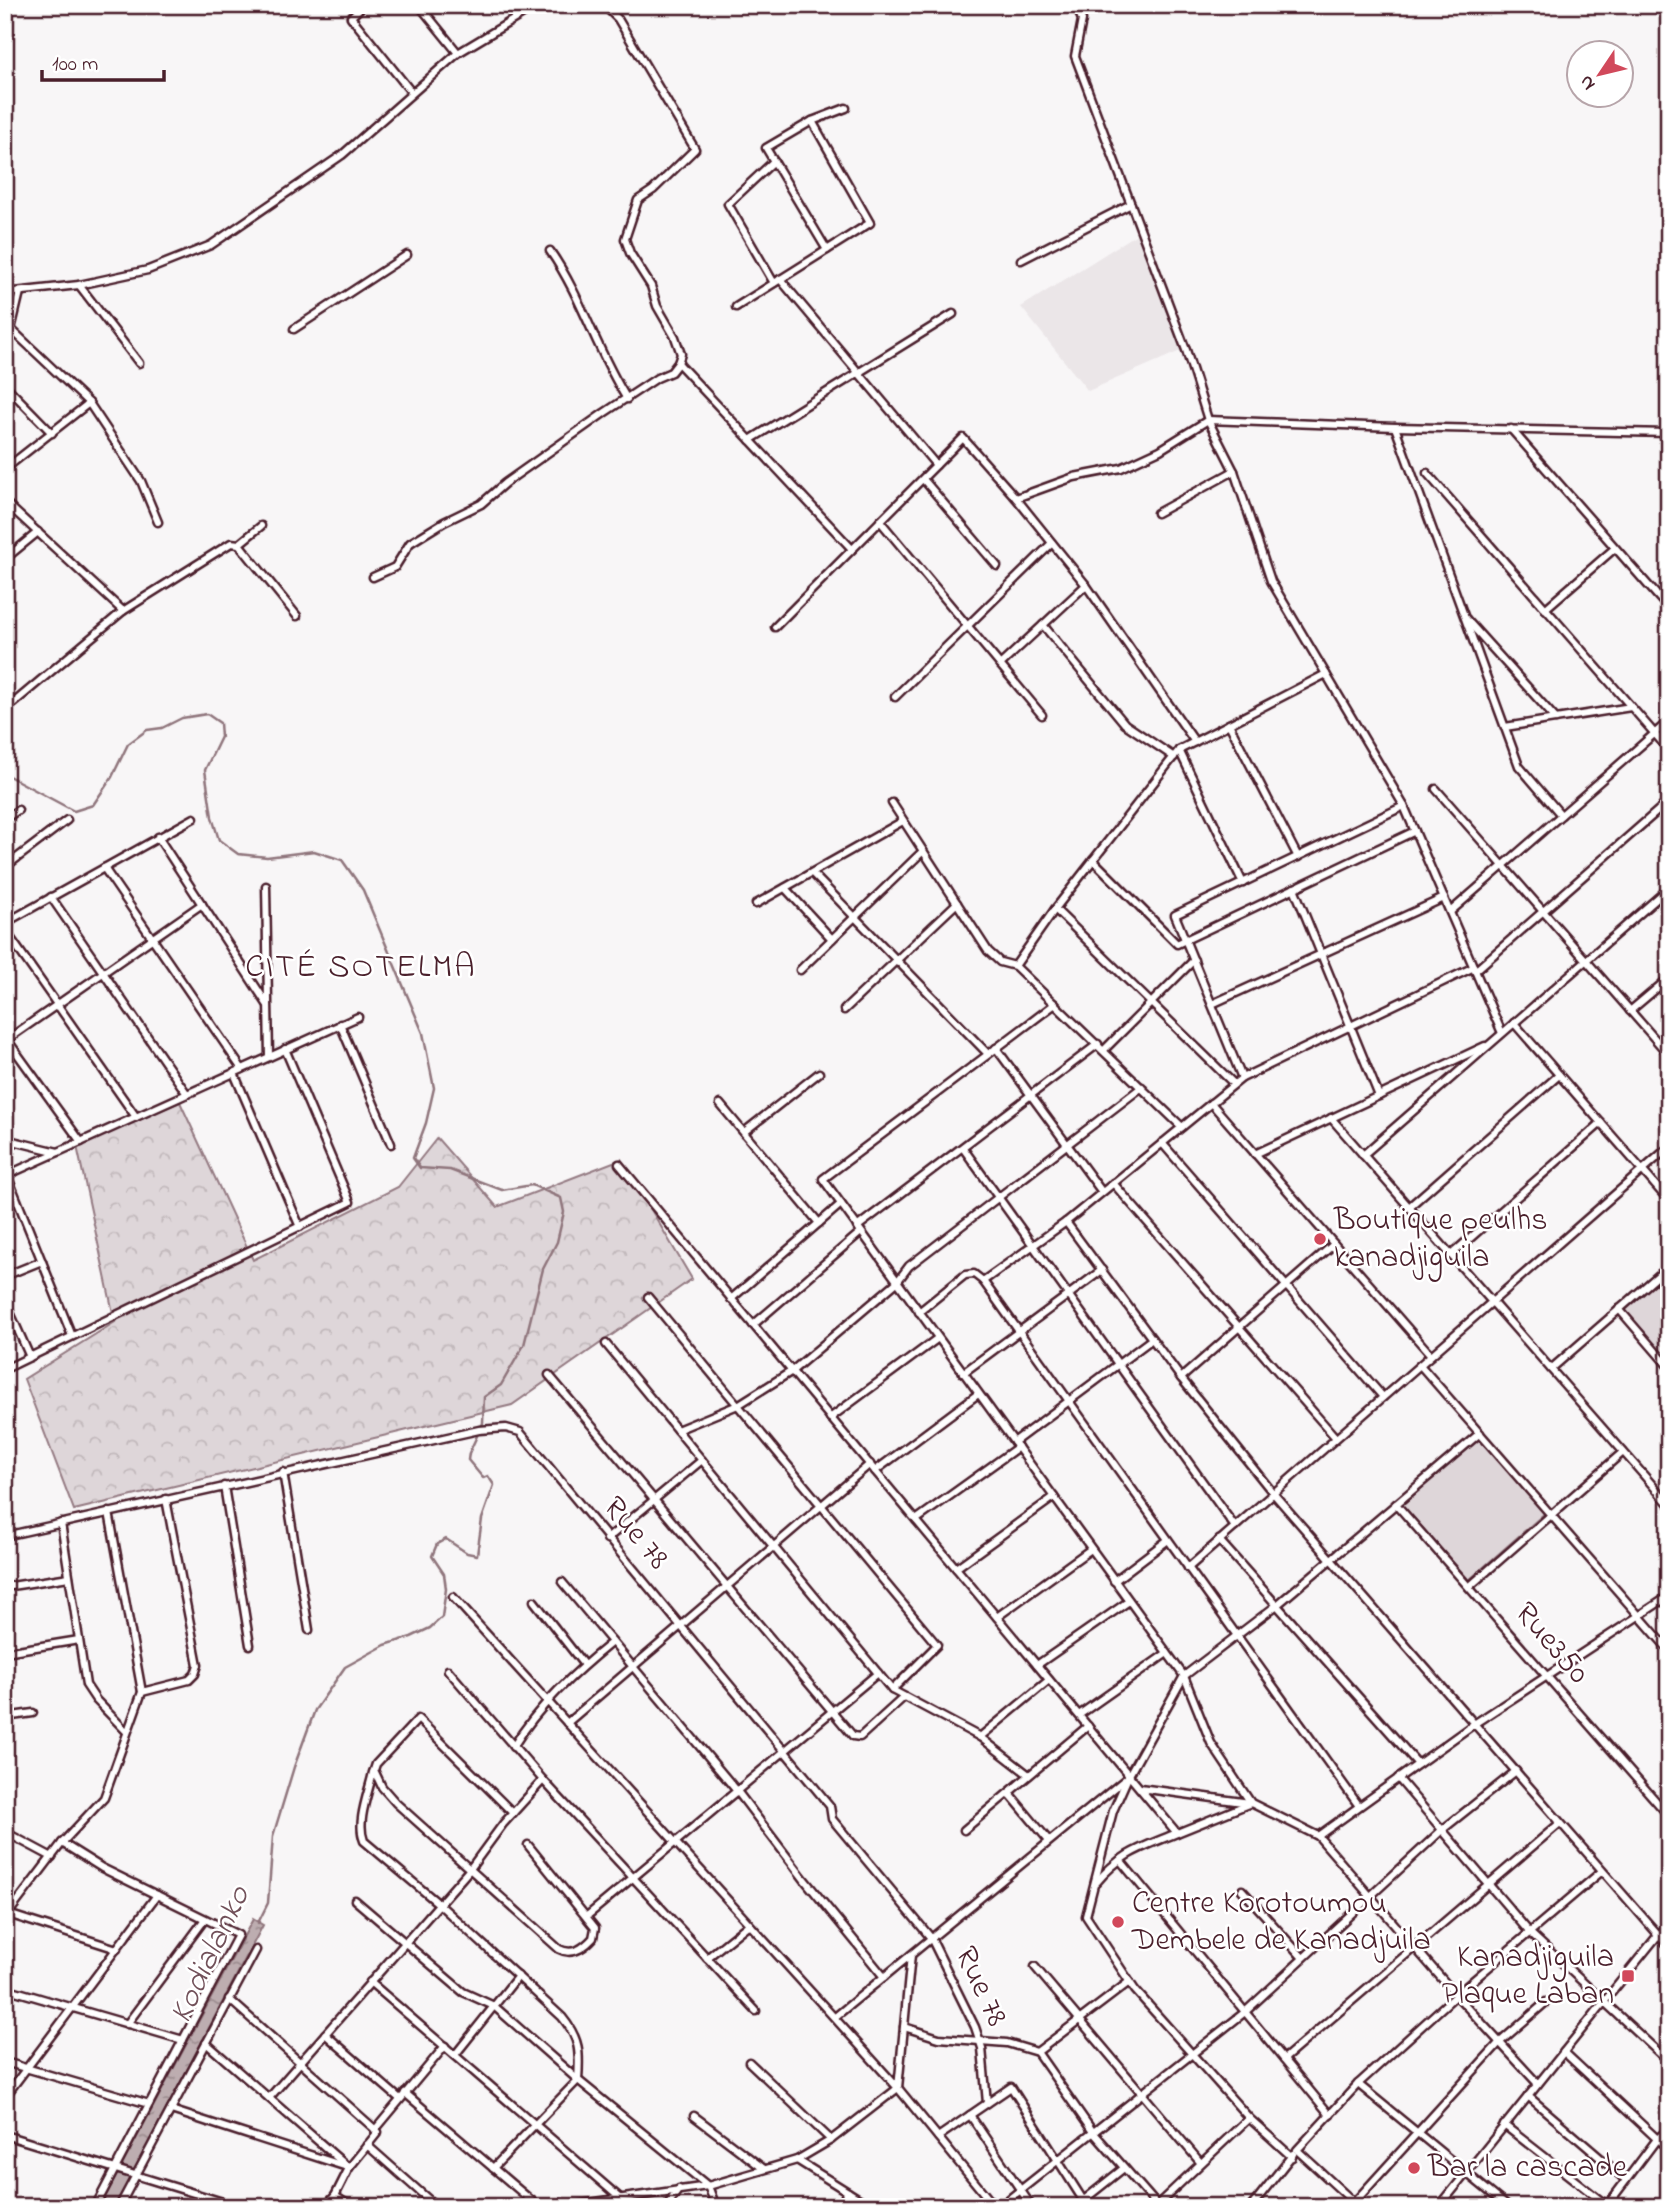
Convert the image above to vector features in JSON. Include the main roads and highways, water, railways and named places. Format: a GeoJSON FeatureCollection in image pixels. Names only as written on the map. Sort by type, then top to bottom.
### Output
{"type":"FeatureCollection","features":[{"type":"Feature","properties":{"kind":"water"},"geometry":{"type":"Polygon","coordinates":[[[253,1919],[263,1925],[115,2207],[100,2207],[253,1919]]]}},
{"type":"Feature","properties":{"kind":"waterway","name":"Kodialanko"},"geometry":{"type":"LineString","coordinates":[[5,774],[74,811],[93,805],[112,777],[128,744],[147,730],[162,728],[182,718],[207,714],[220,723],[221,737],[205,770],[212,817],[219,840],[238,854],[267,857],[314,851],[342,860],[363,890],[423,1033],[434,1088],[426,1123],[413,1158],[420,1168],[450,1170],[502,1190],[532,1185],[561,1198],[564,1212],[557,1242],[543,1269],[524,1345],[501,1385],[484,1397],[483,1423],[469,1453],[468,1460],[483,1478],[488,1476],[494,1485],[482,1519],[477,1555],[467,1553],[446,1539],[437,1544],[432,1556],[444,1574],[446,1589],[442,1617],[430,1628],[385,1645],[345,1667],[315,1710],[273,1836],[268,1903],[258,1923]]}},
{"type":"Feature","properties":{"kind":"place","name":"Boutique peulhs kanadjiguila"},"geometry":{"type":"Point","coordinates":[1320,1239]}},
{"type":"Feature","properties":{"kind":"place","name":"Centre Korotoumou Dembele de Kanadjuila"},"geometry":{"type":"Point","coordinates":[1118,1922]}},
{"type":"Feature","properties":{"kind":"place","name":"Kanadjiguila Plaque Laban"},"geometry":{"type":"Point","coordinates":[1628,1976]}},
{"type":"Feature","properties":{"kind":"place","name":"Bar la cascade"},"geometry":{"type":"Point","coordinates":[1414,2168]}},
{"type":"Feature","properties":{"kind":"district","name":"CITÉ SOTELMA"},"geometry":{"type":"Point","coordinates":[361,968]}}]}
